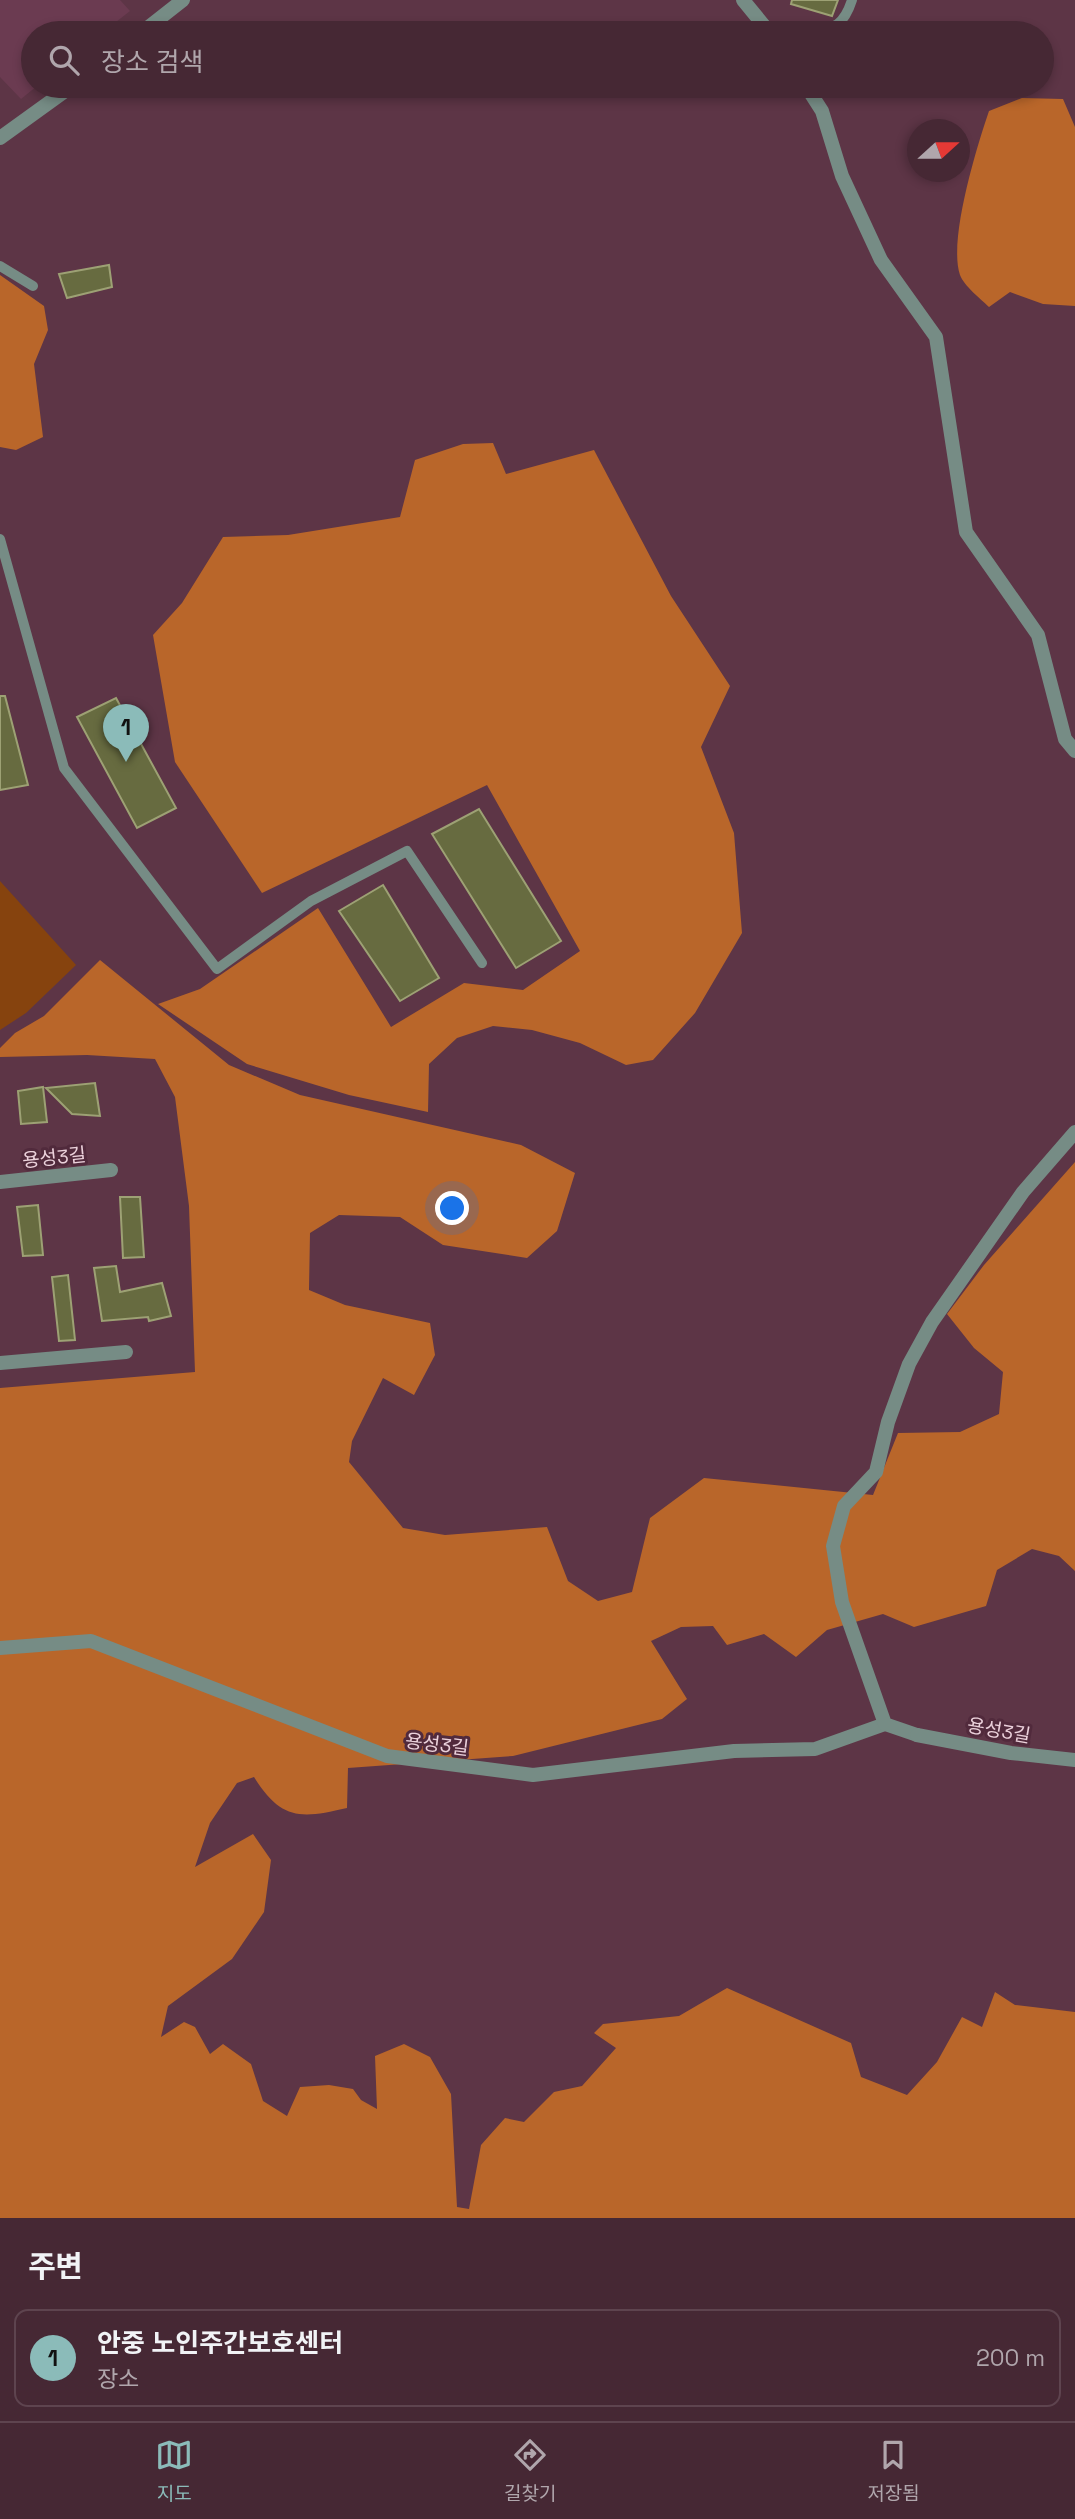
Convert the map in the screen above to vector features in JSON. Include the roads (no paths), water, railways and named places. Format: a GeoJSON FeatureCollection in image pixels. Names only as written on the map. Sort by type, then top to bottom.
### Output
{"type":"FeatureCollection","features":[{"type":"Feature","properties":{"kind":"street"},"geometry":{"type":"LineString","coordinates":[[743,0],[761,21]]}},
{"type":"Feature","properties":{"kind":"street"},"geometry":{"type":"LineString","coordinates":[[156,21],[181,2]]}},
{"type":"Feature","properties":{"kind":"street"},"geometry":{"type":"LineString","coordinates":[[0,138],[55,98]]}},
{"type":"Feature","properties":{"kind":"street"},"geometry":{"type":"LineString","coordinates":[[814,98],[822,111],[842,176],[881,260],[936,337],[966,533],[1038,635],[1065,738],[1075,751]]}},
{"type":"Feature","properties":{"kind":"street"},"geometry":{"type":"LineString","coordinates":[[886,1724],[842,1602],[834,1546],[844,1506],[876,1472],[888,1422],[909,1364],[932,1322],[1023,1192],[1075,1132]]}},
{"type":"Feature","properties":{"kind":"street","name":"용성3길"},"geometry":{"type":"LineString","coordinates":[[0,1182],[111,1170]]}},
{"type":"Feature","properties":{"kind":"street"},"geometry":{"type":"LineString","coordinates":[[0,1363],[126,1352]]}},
{"type":"Feature","properties":{"kind":"street","name":"용성3길"},"geometry":{"type":"LineString","coordinates":[[0,1648],[91,1641],[387,1756],[533,1775],[734,1751],[815,1749],[886,1724],[917,1735],[1011,1753],[1075,1760]]}},
{"type":"Feature","properties":{"kind":"lane"},"geometry":{"type":"LineString","coordinates":[[843,21],[852,0]]}},
{"type":"Feature","properties":{"kind":"lane"},"geometry":{"type":"LineString","coordinates":[[0,266],[33,286]]}},
{"type":"Feature","properties":{"kind":"lane"},"geometry":{"type":"LineString","coordinates":[[0,539],[64,768],[217,969],[311,901],[407,851],[482,962]]}},
{"type":"Feature","properties":{"kind":"place","name":"안중 노인주간보호센터"},"geometry":{"type":"Point","coordinates":[126,762]}}]}
